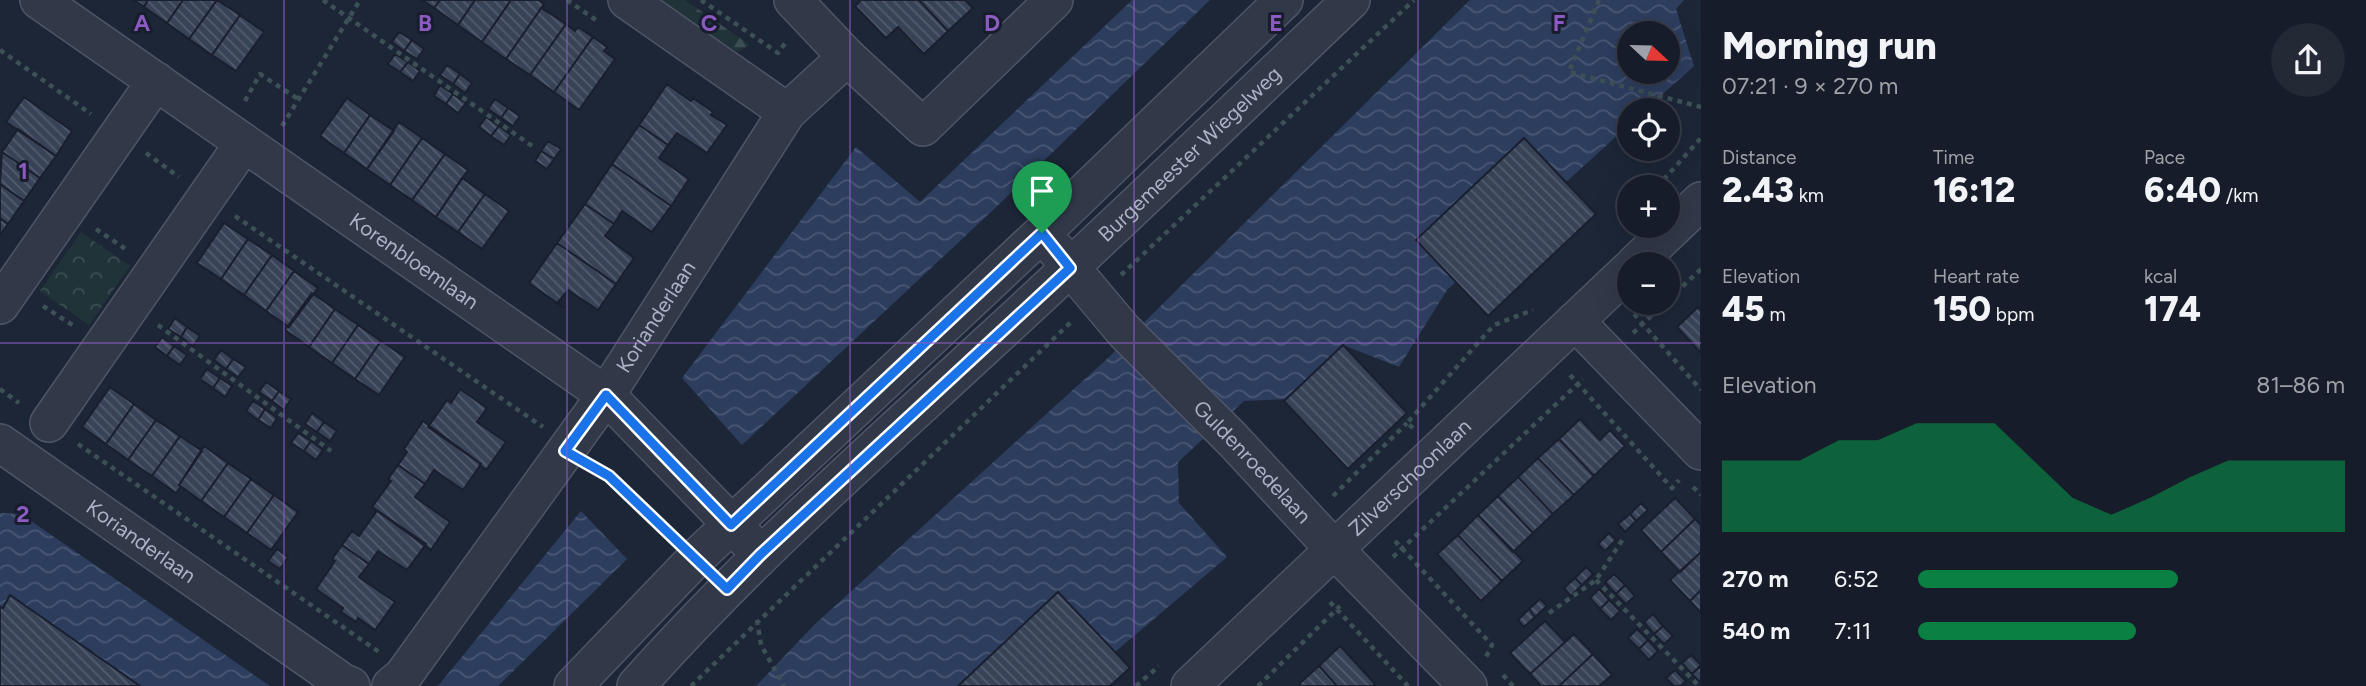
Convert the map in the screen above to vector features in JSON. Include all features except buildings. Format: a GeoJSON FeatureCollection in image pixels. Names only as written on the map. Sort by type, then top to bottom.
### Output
{"type":"FeatureCollection","features":[{"type":"Feature","properties":{"kind":"street","name":"Korenbloemlaan"},"geometry":{"type":"LineString","coordinates":[[39,0],[156,81],[258,132],[606,395],[761,554]]}},
{"type":"Feature","properties":{"kind":"street"},"geometry":{"type":"LineString","coordinates":[[627,0],[787,112]]}},
{"type":"Feature","properties":{"kind":"street"},"geometry":{"type":"LineString","coordinates":[[799,7],[847,57],[923,127],[1054,0]]}},
{"type":"Feature","properties":{"kind":"street"},"geometry":{"type":"LineString","coordinates":[[573,686],[696,558],[1042,233],[1284,0]]}},
{"type":"Feature","properties":{"kind":"street","name":"Burgemeester Wiegelweg"},"geometry":{"type":"LineString","coordinates":[[636,686],[761,554],[1070,268],[1351,0]]}},
{"type":"Feature","properties":{"kind":"street","name":"Korianderlaan"},"geometry":{"type":"LineString","coordinates":[[388,670],[403,676],[555,440],[606,395],[787,112],[847,57]]}},
{"type":"Feature","properties":{"kind":"street"},"geometry":{"type":"LineString","coordinates":[[6,295],[156,81]]}},
{"type":"Feature","properties":{"kind":"street"},"geometry":{"type":"LineString","coordinates":[[49,423],[207,197],[258,132]]}},
{"type":"Feature","properties":{"kind":"street"},"geometry":{"type":"LineString","coordinates":[[1648,252],[1701,201]]}},
{"type":"Feature","properties":{"kind":"street","name":"Guldenroedelaan"},"geometry":{"type":"LineString","coordinates":[[1042,233],[1124,331],[1233,440],[1366,582],[1475,676]]}},
{"type":"Feature","properties":{"kind":"street","name":"Zilverschoonlaan"},"geometry":{"type":"LineString","coordinates":[[1190,686],[1440,449],[1560,313],[1617,277]]}},
{"type":"Feature","properties":{"kind":"street"},"geometry":{"type":"LineString","coordinates":[[1560,313],[1608,355],[1692,463]]}},
{"type":"Feature","properties":{"kind":"street","name":"Korianderlaan"},"geometry":{"type":"LineString","coordinates":[[0,443],[351,686]]}},
{"type":"Feature","properties":{"kind":"street"},"geometry":{"type":"LineString","coordinates":[[643,611],[675,642]]}},
{"type":"Feature","properties":{"kind":"path"},"geometry":{"type":"LineString","coordinates":[[323,0],[535,148]]}},
{"type":"Feature","properties":{"kind":"path"},"geometry":{"type":"LineString","coordinates":[[258,132],[281,127],[360,0]]}},
{"type":"Feature","properties":{"kind":"path"},"geometry":{"type":"LineString","coordinates":[[701,0],[778,53],[799,7]]}},
{"type":"Feature","properties":{"kind":"path"},"geometry":{"type":"LineString","coordinates":[[1599,0],[1569,72],[1699,107]]}},
{"type":"Feature","properties":{"kind":"path"},"geometry":{"type":"LineString","coordinates":[[0,50],[609,476],[696,558]]}},
{"type":"Feature","properties":{"kind":"path"},"geometry":{"type":"LineString","coordinates":[[253,109],[244,102],[260,74],[298,99]]}},
{"type":"Feature","properties":{"kind":"path"},"geometry":{"type":"LineString","coordinates":[[281,127],[292,135]]}},
{"type":"Feature","properties":{"kind":"path"},"geometry":{"type":"LineString","coordinates":[[1668,175],[1701,138]]}},
{"type":"Feature","properties":{"kind":"path"},"geometry":{"type":"LineString","coordinates":[[67,209],[156,270]]}},
{"type":"Feature","properties":{"kind":"path"},"geometry":{"type":"LineString","coordinates":[[1680,288],[1701,269]]}},
{"type":"Feature","properties":{"kind":"path"},"geometry":{"type":"LineString","coordinates":[[6,295],[104,345]]}},
{"type":"Feature","properties":{"kind":"path"},"geometry":{"type":"LineString","coordinates":[[131,306],[331,451]]}},
{"type":"Feature","properties":{"kind":"path"},"geometry":{"type":"LineString","coordinates":[[1308,520],[1407,423],[1494,325],[1560,313]]}},
{"type":"Feature","properties":{"kind":"path"},"geometry":{"type":"LineString","coordinates":[[1258,686],[1651,315]]}},
{"type":"Feature","properties":{"kind":"path"},"geometry":{"type":"LineString","coordinates":[[1642,324],[1701,390]]}},
{"type":"Feature","properties":{"kind":"path"},"geometry":{"type":"LineString","coordinates":[[1578,384],[1672,488],[1692,463]]}},
{"type":"Feature","properties":{"kind":"path"},"geometry":{"type":"LineString","coordinates":[[49,423],[388,670]]}},
{"type":"Feature","properties":{"kind":"path"},"geometry":{"type":"LineString","coordinates":[[1407,423],[1440,449]]}},
{"type":"Feature","properties":{"kind":"path"},"geometry":{"type":"LineString","coordinates":[[1549,613],[1596,580],[1623,539]]}},
{"type":"Feature","properties":{"kind":"path"},"geometry":{"type":"LineString","coordinates":[[1402,549],[1492,645],[1475,676]]}},
{"type":"Feature","properties":{"kind":"path"},"geometry":{"type":"LineString","coordinates":[[1596,580],[1699,686]]}},
{"type":"Feature","properties":{"kind":"path"},"geometry":{"type":"LineString","coordinates":[[691,686],[793,587]]}},
{"type":"Feature","properties":{"kind":"path"},"geometry":{"type":"LineString","coordinates":[[727,589],[759,621],[761,645],[784,686]]}},
{"type":"Feature","properties":{"kind":"path"},"geometry":{"type":"LineString","coordinates":[[1338,608],[1408,686]]}},
{"type":"Feature","properties":{"kind":"green space"},"geometry":{"type":"Polygon","coordinates":[[[661,0],[685,0],[750,45],[737,52],[661,0]]]}},
{"type":"Feature","properties":{"kind":"green space"},"geometry":{"type":"Polygon","coordinates":[[[81,232],[130,266],[89,325],[40,291],[81,232]]]}},
{"type":"Feature","properties":{"kind":"water"},"geometry":{"type":"Polygon","coordinates":[[[1132,0],[1210,0],[991,212],[742,445],[682,378],[856,147],[920,202],[1132,0]]]}},
{"type":"Feature","properties":{"kind":"water"},"geometry":{"type":"Polygon","coordinates":[[[1470,0],[1684,0],[1676,9],[1680,21],[1617,21],[1617,84],[1674,84],[1658,98],[1617,98],[1617,136],[1447,290],[1399,367],[1343,345],[1286,399],[1244,401],[1178,462],[1179,503],[1227,557],[1115,652],[1058,592],[958,686],[756,686],[814,625],[1108,358],[1470,0]]]}},
{"type":"Feature","properties":{"kind":"water"},"geometry":{"type":"Polygon","coordinates":[[[1680,22],[1694,66],[1680,79],[1680,22]]]}},
{"type":"Feature","properties":{"kind":"water"},"geometry":{"type":"Polygon","coordinates":[[[581,511],[627,559],[498,686],[438,686],[581,511]]]}},
{"type":"Feature","properties":{"kind":"water"},"geometry":{"type":"Polygon","coordinates":[[[0,513],[21,514],[270,686],[140,686],[10,595],[3,608],[0,607],[0,513]]]}},
{"type":"Feature","properties":{"kind":"route"},"geometry":{"type":"LineString","coordinates":[[1042,233],[1070,268],[761,554],[727,589],[609,476],[565,451],[606,395],[731,525],[1042,233]]}}]}
